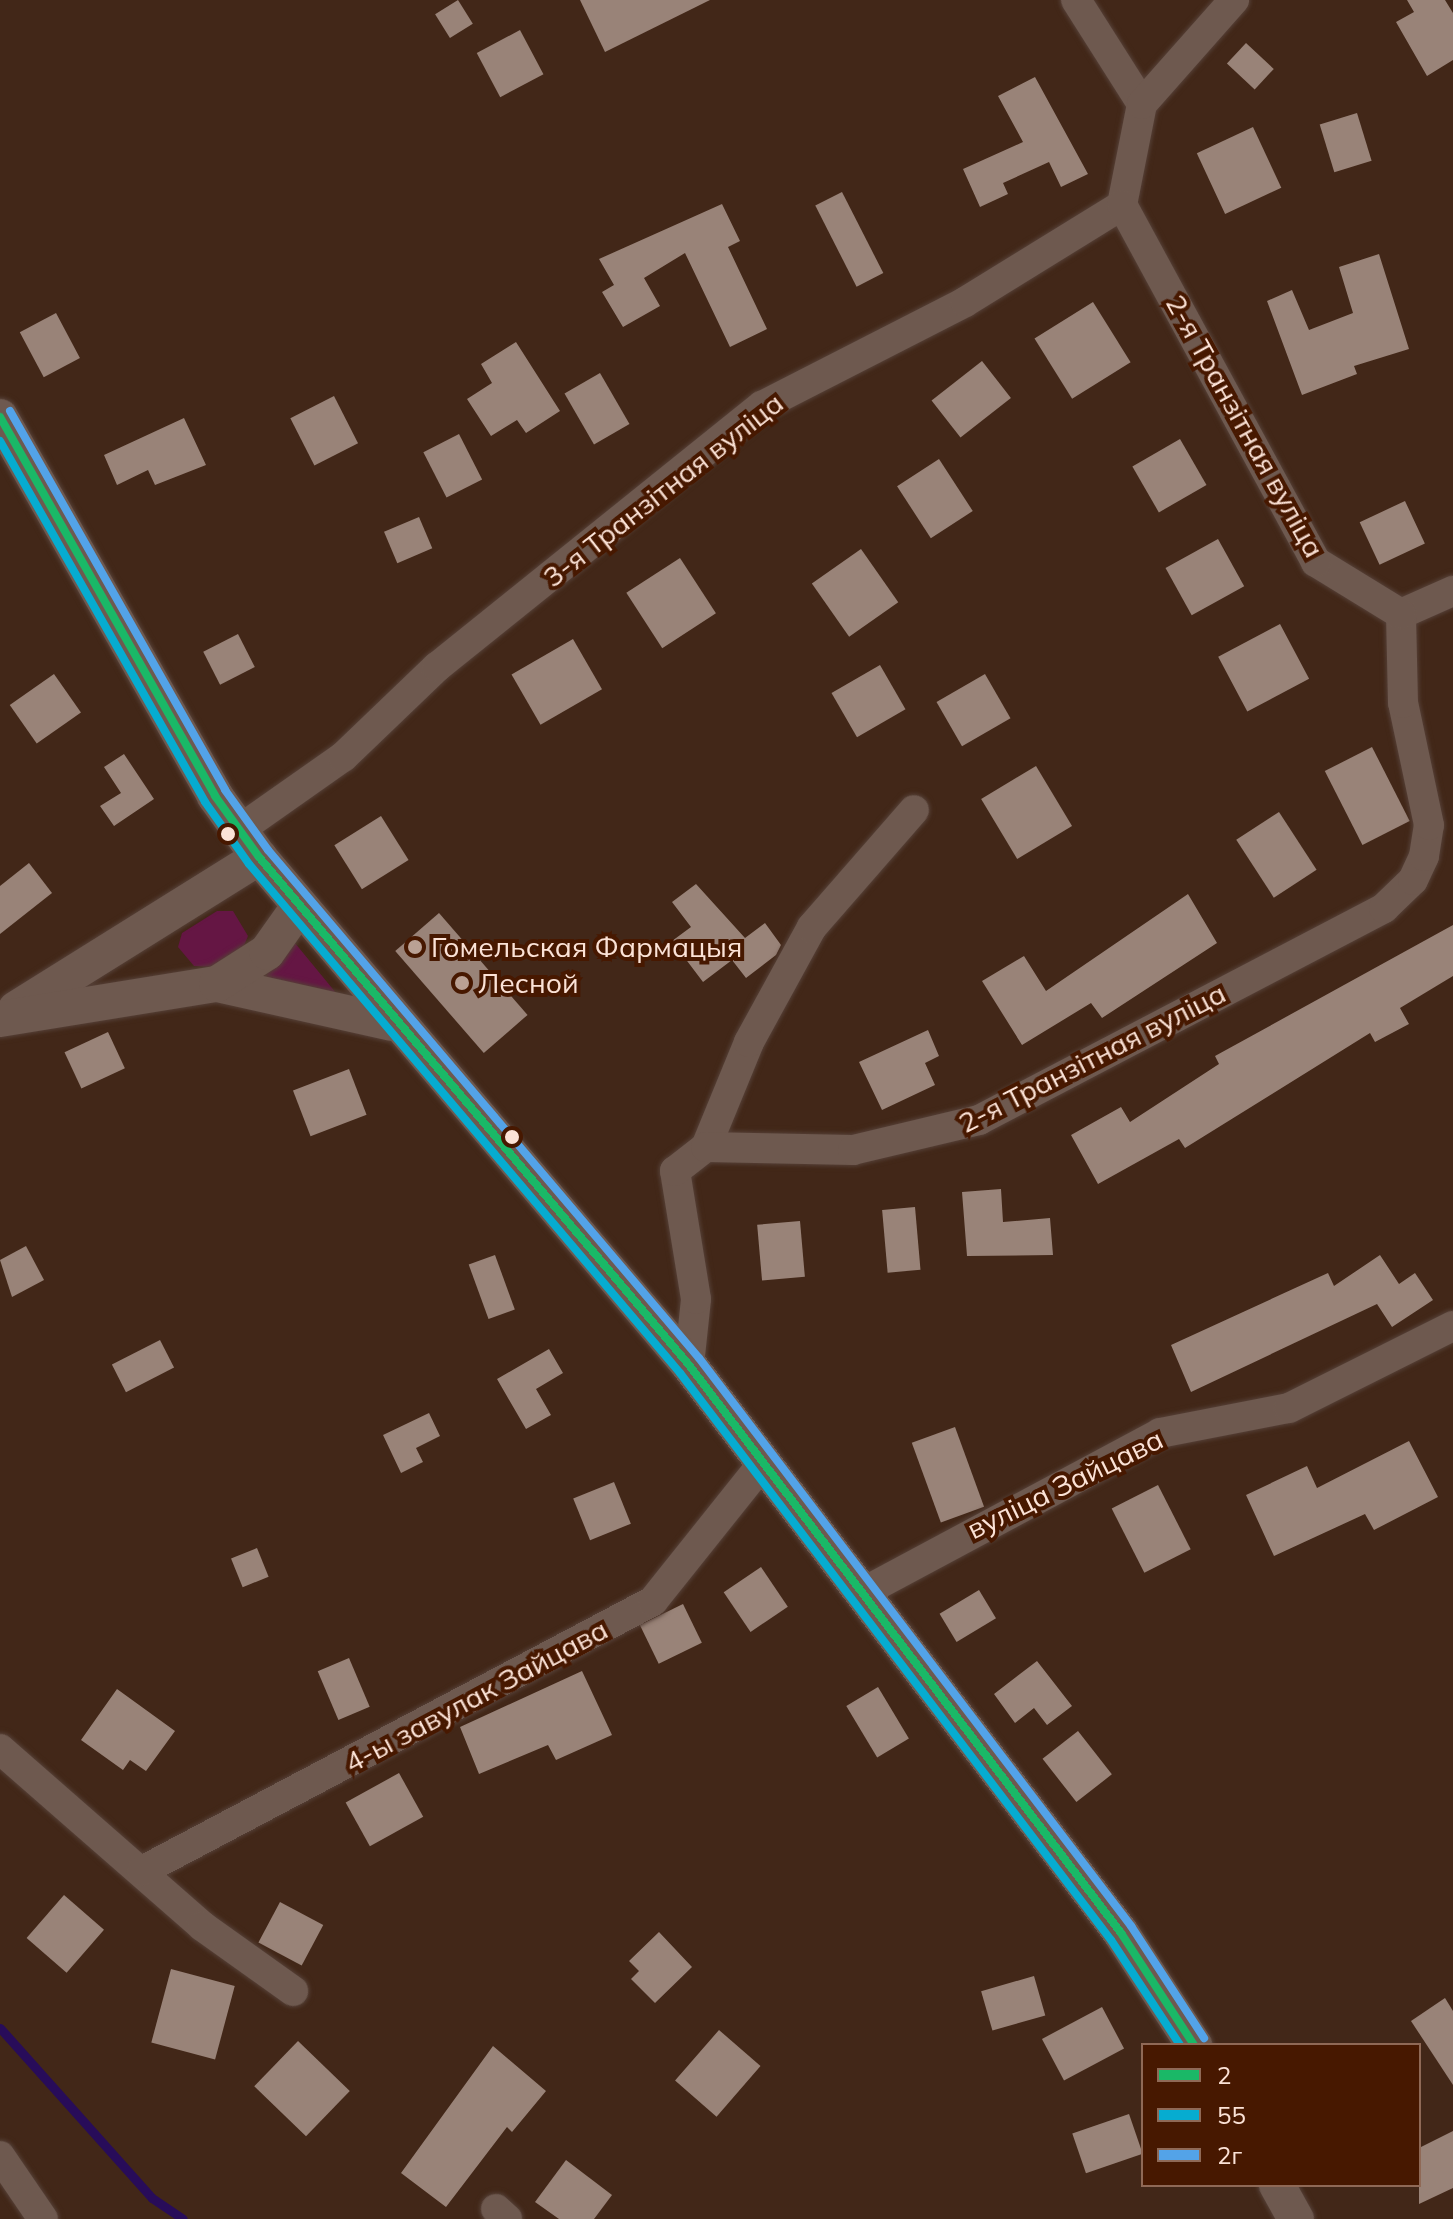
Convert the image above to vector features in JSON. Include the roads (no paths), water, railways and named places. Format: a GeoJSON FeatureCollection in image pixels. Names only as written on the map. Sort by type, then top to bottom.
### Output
{"type":"FeatureCollection","features":[{"type":"Feature","properties":{"kind":"street"},"geometry":{"type":"LineString","coordinates":[[1076,0],[1142,104]]}},
{"type":"Feature","properties":{"kind":"street"},"geometry":{"type":"LineString","coordinates":[[1122,205],[1142,104],[1234,0]]}},
{"type":"Feature","properties":{"kind":"street","name":"2-я Транзітная вуліца"},"geometry":{"type":"LineString","coordinates":[[706,1147],[853,1150],[979,1120],[1384,908],[1413,880],[1429,825],[1403,703],[1401,614],[1316,562],[1122,205]]}},
{"type":"Feature","properties":{"kind":"street","name":"3-я Транзітная вуліца"},"geometry":{"type":"LineString","coordinates":[[249,843],[437,667],[762,406],[965,302],[1122,205]]}},
{"type":"Feature","properties":{"kind":"street"},"geometry":{"type":"LineString","coordinates":[[0,417],[249,843],[392,1023],[689,1365],[1121,1933],[1193,2043]]}},
{"type":"Feature","properties":{"kind":"street"},"geometry":{"type":"LineString","coordinates":[[1401,614],[1453,591]]}},
{"type":"Feature","properties":{"kind":"street"},"geometry":{"type":"LineString","coordinates":[[689,1365],[696,1299],[675,1171],[706,1147],[749,1042],[812,927],[914,810]]}},
{"type":"Feature","properties":{"kind":"street"},"geometry":{"type":"LineString","coordinates":[[0,1019],[249,843]]}},
{"type":"Feature","properties":{"kind":"street"},"geometry":{"type":"LineString","coordinates":[[217,984],[267,952],[298,908]]}},
{"type":"Feature","properties":{"kind":"street"},"geometry":{"type":"LineString","coordinates":[[0,1019],[217,984],[392,1023]]}},
{"type":"Feature","properties":{"kind":"street","name":"вуліца Зайцава"},"geometry":{"type":"LineString","coordinates":[[862,1593],[1160,1433],[1289,1408],[1453,1326]]}},
{"type":"Feature","properties":{"kind":"street","name":"4-ы завулак Зайцава"},"geometry":{"type":"LineString","coordinates":[[142,1871],[653,1601],[763,1463]]}},
{"type":"Feature","properties":{"kind":"street"},"geometry":{"type":"LineString","coordinates":[[0,1749],[202,1926],[293,1991]]}},
{"type":"Feature","properties":{"kind":"street"},"geometry":{"type":"LineString","coordinates":[[0,2156],[43,2219]]}},
{"type":"Feature","properties":{"kind":"street"},"geometry":{"type":"LineString","coordinates":[[1278,2187],[1296,2219]]}},
{"type":"Feature","properties":{"kind":"waterway"},"geometry":{"type":"LineString","coordinates":[[0,2028],[152,2198],[183,2219]]}},
{"type":"Feature","properties":{"kind":"place","name":"Гомельская Фармацыя"},"geometry":{"type":"Point","coordinates":[415,947]}},
{"type":"Feature","properties":{"kind":"place","name":"Лесной"},"geometry":{"type":"Point","coordinates":[462,983]}}]}
